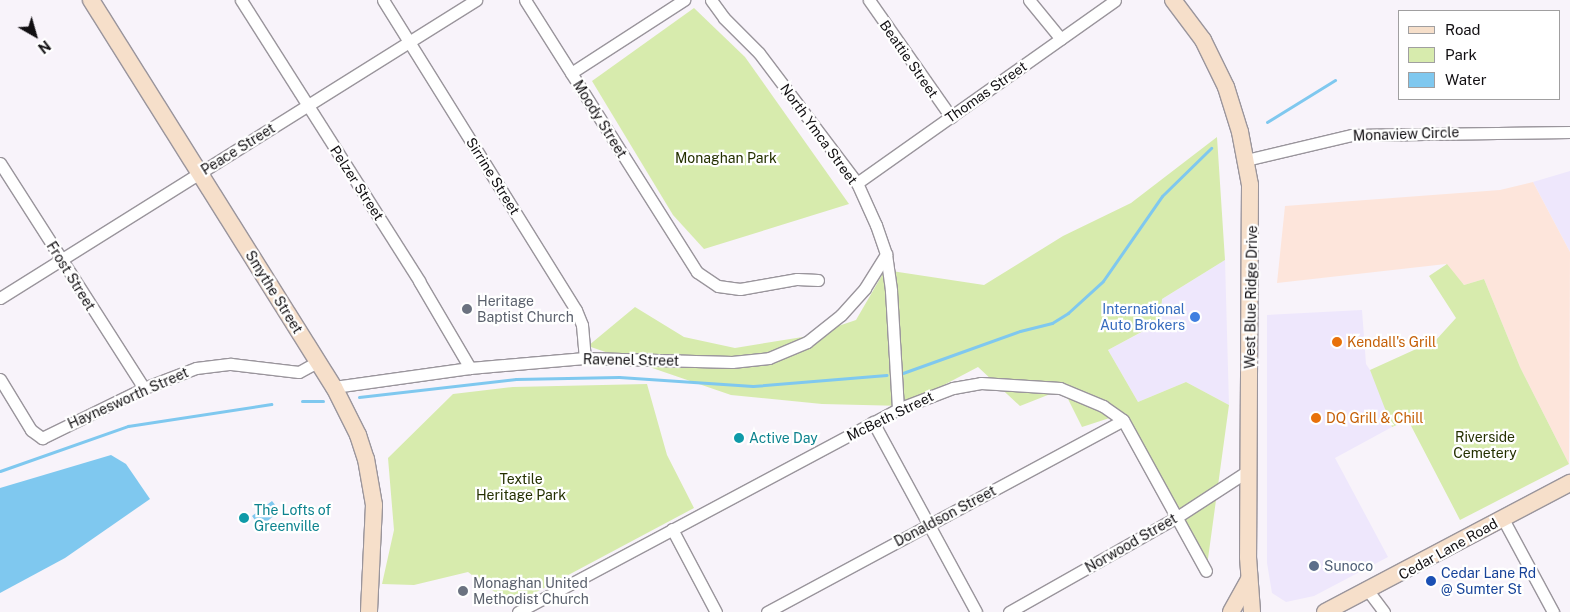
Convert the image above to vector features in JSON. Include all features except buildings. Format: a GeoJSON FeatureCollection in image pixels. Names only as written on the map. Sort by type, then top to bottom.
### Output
{"type":"FeatureCollection","features":[{"type":"Feature","properties":{"kind":"main road","name":"Smythe Street"},"geometry":{"type":"LineString","coordinates":[[91,0],[334,387],[358,435],[372,483],[375,534],[373,608]]}},
{"type":"Feature","properties":{"kind":"main road","name":"West Blue Ridge Drive"},"geometry":{"type":"LineString","coordinates":[[1173,0],[1203,40],[1215,62],[1234,110],[1246,160],[1252,219],[1249,470],[1249,580],[1252,612]]}},
{"type":"Feature","properties":{"kind":"main road","name":"Cedar Lane Road"},"geometry":{"type":"LineString","coordinates":[[1325,612],[1369,592],[1570,483]]}},
{"type":"Feature","properties":{"kind":"main road"},"geometry":{"type":"LineString","coordinates":[[1231,612],[1249,580]]}},
{"type":"Feature","properties":{"kind":"street","name":"Pelzer Street"},"geometry":{"type":"LineString","coordinates":[[240,0],[420,281],[470,368]]}},
{"type":"Feature","properties":{"kind":"street","name":"Sirrine Street"},"geometry":{"type":"LineString","coordinates":[[383,0],[576,310],[584,332],[585,358]]}},
{"type":"Feature","properties":{"kind":"street","name":"Peace Street"},"geometry":{"type":"LineString","coordinates":[[0,298],[476,0]]}},
{"type":"Feature","properties":{"kind":"street","name":"Moody Street"},"geometry":{"type":"LineString","coordinates":[[525,0],[697,272],[718,286],[740,289],[797,279],[818,280]]}},
{"type":"Feature","properties":{"kind":"street"},"geometry":{"type":"LineString","coordinates":[[571,73],[684,0]]}},
{"type":"Feature","properties":{"kind":"street","name":"North Ymca Street"},"geometry":{"type":"LineString","coordinates":[[711,0],[724,18],[759,52],[857,183],[886,254],[898,409]]}},
{"type":"Feature","properties":{"kind":"street","name":"Beattie Street"},"geometry":{"type":"LineString","coordinates":[[869,0],[951,117]]}},
{"type":"Feature","properties":{"kind":"street"},"geometry":{"type":"LineString","coordinates":[[1029,0],[1061,39]]}},
{"type":"Feature","properties":{"kind":"street","name":"Thomas Street"},"geometry":{"type":"LineString","coordinates":[[857,183],[1115,0]]}},
{"type":"Feature","properties":{"kind":"street","name":"Monaview Circle"},"geometry":{"type":"LineString","coordinates":[[1246,160],[1352,135],[1570,132]]}},
{"type":"Feature","properties":{"kind":"street","name":"Frost Street"},"geometry":{"type":"LineString","coordinates":[[0,163],[144,388]]}},
{"type":"Feature","properties":{"kind":"street","name":"Ravenel Street"},"geometry":{"type":"LineString","coordinates":[[334,387],[470,368],[585,358],[732,362],[781,354],[807,342],[841,315],[865,288],[886,254]]}},
{"type":"Feature","properties":{"kind":"street","name":"Haynesworth Street"},"geometry":{"type":"LineString","coordinates":[[0,379],[31,430],[42,438],[178,373],[211,364],[299,372],[317,362]]}},
{"type":"Feature","properties":{"kind":"street","name":"McBeth Street"},"geometry":{"type":"LineString","coordinates":[[518,612],[898,409],[953,388],[1012,383],[1060,388],[1103,406],[1123,420],[1206,571]]}},
{"type":"Feature","properties":{"kind":"street","name":"Donaldson Street"},"geometry":{"type":"LineString","coordinates":[[766,612],[1123,420]]}},
{"type":"Feature","properties":{"kind":"street"},"geometry":{"type":"LineString","coordinates":[[873,422],[976,612]]}},
{"type":"Feature","properties":{"kind":"street","name":"Norwood Street"},"geometry":{"type":"LineString","coordinates":[[1009,612],[1177,517],[1249,470]]}},
{"type":"Feature","properties":{"kind":"street"},"geometry":{"type":"LineString","coordinates":[[1503,519],[1553,612]]}},
{"type":"Feature","properties":{"kind":"street"},"geometry":{"type":"LineString","coordinates":[[672,529],[716,612]]}},
{"type":"Feature","properties":{"kind":"street"},"geometry":{"type":"LineString","coordinates":[[1369,592],[1384,612]]}},
{"type":"Feature","properties":{"kind":"shaded area"},"geometry":{"type":"Polygon","coordinates":[[[1570,171],[1570,252],[1533,182],[1570,171]]]}},
{"type":"Feature","properties":{"kind":"shaded area"},"geometry":{"type":"Polygon","coordinates":[[[1533,182],[1570,252],[1569,464],[1520,367],[1484,279],[1464,285],[1446,264],[1277,283],[1285,206],[1500,190],[1533,182]]]}},
{"type":"Feature","properties":{"kind":"shaded area"},"geometry":{"type":"Polygon","coordinates":[[[1225,260],[1229,405],[1186,382],[1138,402],[1108,350],[1159,323],[1162,299],[1225,260]]]}},
{"type":"Feature","properties":{"kind":"shaded area"},"geometry":{"type":"Polygon","coordinates":[[[1362,310],[1366,364],[1374,376],[1392,427],[1335,458],[1388,557],[1314,596],[1286,602],[1272,593],[1267,563],[1267,315],[1362,310]]]}},
{"type":"Feature","properties":{"kind":"green space","name":"Monaghan Park"},"geometry":{"type":"Polygon","coordinates":[[[694,8],[745,57],[849,204],[704,249],[673,215],[592,81],[694,8]]]}},
{"type":"Feature","properties":{"kind":"green space"},"geometry":{"type":"Polygon","coordinates":[[[1217,137],[1225,260],[1162,299],[1160,322],[1108,350],[1138,402],[1186,382],[1229,405],[1207,566],[1125,413],[1082,427],[1063,389],[1020,406],[978,367],[904,406],[822,404],[731,395],[588,346],[635,307],[684,337],[735,348],[809,336],[856,320],[885,270],[984,285],[1063,236],[1131,203],[1217,137]]]}},
{"type":"Feature","properties":{"kind":"green space","name":"Riverside Cemetery"},"geometry":{"type":"Polygon","coordinates":[[[1447,264],[1464,285],[1484,279],[1520,367],[1569,464],[1460,520],[1408,420],[1392,427],[1370,370],[1436,340],[1456,318],[1429,276],[1447,264]]]}},
{"type":"Feature","properties":{"kind":"green space","name":"Textile Heritage Park"},"geometry":{"type":"Polygon","coordinates":[[[647,384],[667,455],[694,508],[512,605],[468,572],[414,585],[382,584],[394,530],[388,458],[453,394],[513,387],[647,384]]]}},
{"type":"Feature","properties":{"kind":"water"},"geometry":{"type":"Polygon","coordinates":[[[111,455],[126,464],[150,499],[65,558],[0,593],[0,488],[111,455]]]}},
{"type":"Feature","properties":{"kind":"water"},"geometry":{"type":"Polygon","coordinates":[[[272,501],[280,511],[260,527],[252,516],[272,501]]]}},
{"type":"Feature","properties":{"kind":"waterway"},"geometry":{"type":"LineString","coordinates":[[1267,122],[1335,80]]}},
{"type":"Feature","properties":{"kind":"waterway"},"geometry":{"type":"LineString","coordinates":[[900,374],[1020,331],[1052,323],[1068,313],[1103,281],[1162,196],[1211,148]]}},
{"type":"Feature","properties":{"kind":"waterway"},"geometry":{"type":"LineString","coordinates":[[359,397],[516,379],[619,377],[753,386],[887,375]]}},
{"type":"Feature","properties":{"kind":"waterway"},"geometry":{"type":"LineString","coordinates":[[302,401],[323,401]]}},
{"type":"Feature","properties":{"kind":"waterway"},"geometry":{"type":"LineString","coordinates":[[0,471],[128,426],[271,404]]}},
{"type":"Feature","properties":{"kind":"place","name":"Heritage Baptist Church"},"geometry":{"type":"Point","coordinates":[467,309]}},
{"type":"Feature","properties":{"kind":"place","name":"International Auto Brokers"},"geometry":{"type":"Point","coordinates":[1195,317]}},
{"type":"Feature","properties":{"kind":"place","name":"Kendall's Grill"},"geometry":{"type":"Point","coordinates":[1337,342]}},
{"type":"Feature","properties":{"kind":"place","name":"DQ Grill & Chill"},"geometry":{"type":"Point","coordinates":[1316,418]}},
{"type":"Feature","properties":{"kind":"place","name":"Active Day"},"geometry":{"type":"Point","coordinates":[739,438]}},
{"type":"Feature","properties":{"kind":"place","name":"The Lofts of Greenville"},"geometry":{"type":"Point","coordinates":[244,518]}},
{"type":"Feature","properties":{"kind":"place","name":"Sunoco"},"geometry":{"type":"Point","coordinates":[1314,566]}},
{"type":"Feature","properties":{"kind":"place","name":"Cedar Lane Rd @ Sumter St"},"geometry":{"type":"Point","coordinates":[1431,581]}},
{"type":"Feature","properties":{"kind":"place","name":"Monaghan United Methodist Church"},"geometry":{"type":"Point","coordinates":[463,591]}}]}
